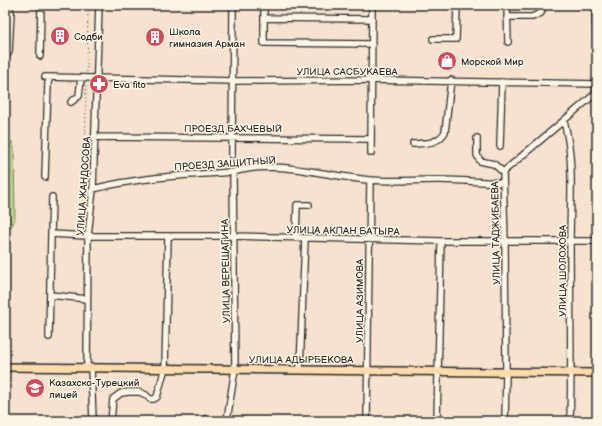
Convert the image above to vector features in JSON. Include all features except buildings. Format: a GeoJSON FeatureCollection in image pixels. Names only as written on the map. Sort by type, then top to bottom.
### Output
{"type":"FeatureCollection","features":[{"type":"Feature","properties":{"kind":"main road","name":"УЛИЦА АДЫРБЕКОВА"},"geometry":{"type":"LineString","coordinates":[[5,367],[597,373]]}},
{"type":"Feature","properties":{"kind":"street"},"geometry":{"type":"LineString","coordinates":[[5,55],[9,52],[8,21],[11,12],[8,5]]}},
{"type":"Feature","properties":{"kind":"street"},"geometry":{"type":"LineString","coordinates":[[40,56],[41,5]]}},
{"type":"Feature","properties":{"kind":"street","name":"УЛИЦА ЖАНДОСОВА"},"geometry":{"type":"LineString","coordinates":[[93,421],[89,368],[87,300],[88,236],[93,189],[99,5]]}},
{"type":"Feature","properties":{"kind":"street"},"geometry":{"type":"LineString","coordinates":[[232,155],[234,81],[233,5]]}},
{"type":"Feature","properties":{"kind":"street"},"geometry":{"type":"LineString","coordinates":[[264,5],[264,43],[372,44]]}},
{"type":"Feature","properties":{"kind":"street"},"geometry":{"type":"LineString","coordinates":[[371,153],[372,5]]}},
{"type":"Feature","properties":{"kind":"street"},"geometry":{"type":"LineString","coordinates":[[433,39],[456,39],[457,5]]}},
{"type":"Feature","properties":{"kind":"street"},"geometry":{"type":"LineString","coordinates":[[507,5],[508,42]]}},
{"type":"Feature","properties":{"kind":"street"},"geometry":{"type":"LineString","coordinates":[[507,17],[532,17],[541,13],[544,5]]}},
{"type":"Feature","properties":{"kind":"street"},"geometry":{"type":"LineString","coordinates":[[595,5],[597,57]]}},
{"type":"Feature","properties":{"kind":"street"},"geometry":{"type":"LineString","coordinates":[[264,18],[372,19]]}},
{"type":"Feature","properties":{"kind":"street","name":"УЛИЦА САСБУКАЕВА"},"geometry":{"type":"LineString","coordinates":[[45,177],[48,77],[234,81],[451,80],[597,85]]}},
{"type":"Feature","properties":{"kind":"street"},"geometry":{"type":"LineString","coordinates":[[71,102],[79,96],[84,78]]}},
{"type":"Feature","properties":{"kind":"street"},"geometry":{"type":"LineString","coordinates":[[413,144],[435,142],[440,139],[445,132],[451,80]]}},
{"type":"Feature","properties":{"kind":"street"},"geometry":{"type":"LineString","coordinates":[[500,146],[502,82]]}},
{"type":"Feature","properties":{"kind":"street","name":"УЛИЦА ТАДЖИБАЕВА"},"geometry":{"type":"LineString","coordinates":[[505,421],[505,242],[503,172],[595,94],[597,85]]}},
{"type":"Feature","properties":{"kind":"street","name":"УЛИЦА ШОЛОХОВА"},"geometry":{"type":"LineString","coordinates":[[564,121],[569,138],[572,166],[570,241],[570,421]]}},
{"type":"Feature","properties":{"kind":"street","name":"ПРОЕЗД БАХЧЕВЫЙ"},"geometry":{"type":"LineString","coordinates":[[95,137],[371,139]]}},
{"type":"Feature","properties":{"kind":"street"},"geometry":{"type":"LineString","coordinates":[[477,138],[477,155],[479,160],[494,164],[503,172]]}},
{"type":"Feature","properties":{"kind":"street","name":"ПРОЕЗД ЗАЩИТНЫЙ"},"geometry":{"type":"LineString","coordinates":[[93,189],[159,177],[233,172],[244,169],[288,168],[370,180],[503,182]]}},
{"type":"Feature","properties":{"kind":"street","name":"УЛИЦА ВЕРЕЩАГИНА"},"geometry":{"type":"LineString","coordinates":[[226,421],[235,369],[233,172]]}},
{"type":"Feature","properties":{"kind":"street","name":"УЛИЦА АЗИМОВА"},"geometry":{"type":"LineString","coordinates":[[367,421],[368,240],[370,180]]}},
{"type":"Feature","properties":{"kind":"street"},"geometry":{"type":"LineString","coordinates":[[49,337],[52,196]]}},
{"type":"Feature","properties":{"kind":"street"},"geometry":{"type":"LineString","coordinates":[[296,238],[297,205],[309,205]]}},
{"type":"Feature","properties":{"kind":"street","name":"УЛИЦА АКПАН БАТЫРА"},"geometry":{"type":"LineString","coordinates":[[51,234],[88,236],[233,236],[505,242],[597,241]]}},
{"type":"Feature","properties":{"kind":"street"},"geometry":{"type":"LineString","coordinates":[[112,421],[113,399],[121,393],[140,392],[150,399],[157,397],[165,368],[168,236]]}},
{"type":"Feature","properties":{"kind":"street"},"geometry":{"type":"LineString","coordinates":[[300,369],[305,238]]}},
{"type":"Feature","properties":{"kind":"street"},"geometry":{"type":"LineString","coordinates":[[437,421],[441,241]]}},
{"type":"Feature","properties":{"kind":"street"},"geometry":{"type":"LineString","coordinates":[[50,295],[87,300]]}},
{"type":"Feature","properties":{"kind":"street"},"geometry":{"type":"LineString","coordinates":[[226,421],[246,421]]}},
{"type":"Feature","properties":{"kind":"path"},"geometry":{"type":"LineString","coordinates":[[81,235],[85,186],[84,78],[88,5]]}},
{"type":"Feature","properties":{"kind":"green space"},"geometry":{"type":"Polygon","coordinates":[[[5,135],[12,142],[14,149],[15,219],[12,226],[5,232],[5,135]]]}},
{"type":"Feature","properties":{"kind":"place","name":"Содби"},"geometry":{"type":"Point","coordinates":[60,36]}},
{"type":"Feature","properties":{"kind":"place","name":"Школа гимназия Арман"},"geometry":{"type":"Point","coordinates":[155,37]}},
{"type":"Feature","properties":{"kind":"place","name":"Морской Мир"},"geometry":{"type":"Point","coordinates":[447,61]}},
{"type":"Feature","properties":{"kind":"place","name":"Eva fito"},"geometry":{"type":"Point","coordinates":[99,84]}},
{"type":"Feature","properties":{"kind":"place","name":"Казахско-Турецкий лицей"},"geometry":{"type":"Point","coordinates":[35,388]}}]}
